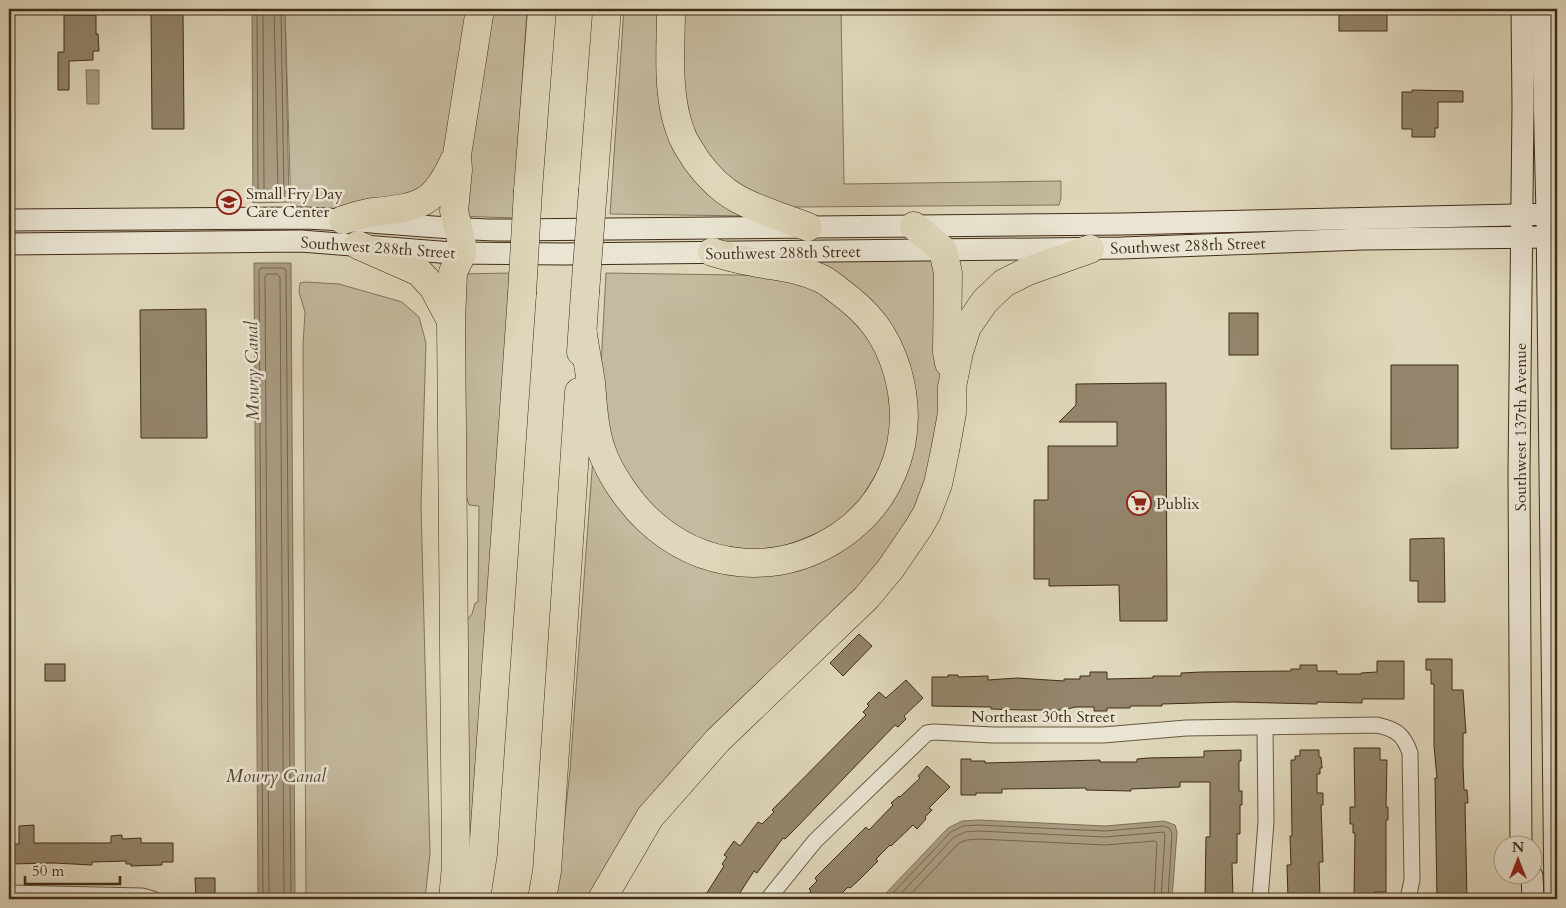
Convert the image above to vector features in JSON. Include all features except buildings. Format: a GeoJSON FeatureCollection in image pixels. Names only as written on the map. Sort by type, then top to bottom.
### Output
{"type":"FeatureCollection","features":[{"type":"Feature","properties":{"kind":"highway"},"geometry":{"type":"LineString","coordinates":[[453,899],[456,865],[451,322],[453,272],[460,242],[454,211],[458,170],[457,155],[480,9]]}},
{"type":"Feature","properties":{"kind":"highway"},"geometry":{"type":"LineString","coordinates":[[476,899],[483,854],[542,9]]}},
{"type":"Feature","properties":{"kind":"highway"},"geometry":{"type":"LineString","coordinates":[[542,899],[547,871],[585,293],[607,9]]}},
{"type":"Feature","properties":{"kind":"highway"},"geometry":{"type":"LineString","coordinates":[[671,9],[674,113],[681,135],[691,151],[703,170],[736,198],[808,227]]}},
{"type":"Feature","properties":{"kind":"highway"},"geometry":{"type":"LineString","coordinates":[[343,220],[372,212],[408,208],[422,202],[431,196],[444,182],[457,155]]}},
{"type":"Feature","properties":{"kind":"highway"},"geometry":{"type":"LineString","coordinates":[[602,899],[650,817],[718,740],[867,597],[891,568],[923,520],[938,484],[952,413],[952,387],[947,352],[948,273],[943,250],[914,226]]}},
{"type":"Feature","properties":{"kind":"highway"},"geometry":{"type":"LineString","coordinates":[[358,245],[419,272],[433,287],[451,322]]}},
{"type":"Feature","properties":{"kind":"highway"},"geometry":{"type":"LineString","coordinates":[[952,387],[959,352],[967,327],[985,301],[1004,283],[1028,271],[1090,249]]}},
{"type":"Feature","properties":{"kind":"highway"},"geometry":{"type":"LineString","coordinates":[[583,334],[591,381],[593,416],[601,450],[622,491],[635,508],[656,528],[675,542],[698,553],[726,561],[742,563],[776,562],[801,556],[823,547],[862,519],[884,488],[899,453],[903,431],[902,387],[885,338],[859,305],[823,279],[793,268],[754,263],[712,252]]}},
{"type":"Feature","properties":{"kind":"main road","name":"Southwest 137th Avenue"},"geometry":{"type":"LineString","coordinates":[[1532,10],[1552,214],[1555,899]]}},
{"type":"Feature","properties":{"kind":"main road","name":"Southwest 137th Avenue"},"geometry":{"type":"LineString","coordinates":[[1521,836],[1519,473],[1521,237],[1532,10]]}},
{"type":"Feature","properties":{"kind":"main road","name":"Southwest 288th Street"},"geometry":{"type":"LineString","coordinates":[[9,244],[301,241],[358,245],[808,227],[1122,224],[1552,214]]}},
{"type":"Feature","properties":{"kind":"main road","name":"Southwest 288th Street"},"geometry":{"type":"LineString","coordinates":[[9,220],[303,218],[343,220],[460,242],[712,252],[1090,249],[1356,239],[1552,237]]}},
{"type":"Feature","properties":{"kind":"main road"},"geometry":{"type":"LineString","coordinates":[[1521,770],[1532,790],[1532,836]]}},
{"type":"Feature","properties":{"kind":"main road"},"geometry":{"type":"LineString","coordinates":[[1521,886],[1521,899]]}},
{"type":"Feature","properties":{"kind":"main road"},"geometry":{"type":"LineString","coordinates":[[1532,886],[1533,899]]}},
{"type":"Feature","properties":{"kind":"street","name":"Northeast 30th Street"},"geometry":{"type":"LineString","coordinates":[[768,899],[815,841],[928,734],[934,732],[993,735],[1102,735],[1186,728],[1377,726],[1388,727],[1399,732],[1407,742],[1410,753],[1412,880],[1408,899]]}},
{"type":"Feature","properties":{"kind":"street"},"geometry":{"type":"LineString","coordinates":[[1260,899],[1266,822],[1265,727]]}},
{"type":"Feature","properties":{"kind":"street"},"geometry":{"type":"LineString","coordinates":[[9,893],[142,896],[152,899]]}},
{"type":"Feature","properties":{"kind":"shaded area"},"geometry":{"type":"Polygon","coordinates":[[[285,9],[471,9],[450,141],[436,181],[386,206],[291,211],[285,9]]]}},
{"type":"Feature","properties":{"kind":"shaded area"},"geometry":{"type":"Polygon","coordinates":[[[485,9],[527,9],[513,218],[460,216],[485,9]]]}},
{"type":"Feature","properties":{"kind":"shaded area"},"geometry":{"type":"Polygon","coordinates":[[[624,9],[663,9],[663,94],[750,216],[610,214],[624,9]]]}},
{"type":"Feature","properties":{"kind":"shaded area"},"geometry":{"type":"Polygon","coordinates":[[[676,9],[841,9],[844,184],[1061,181],[1059,205],[795,207],[774,204],[733,187],[686,127],[676,9]]]}},
{"type":"Feature","properties":{"kind":"shaded area"},"geometry":{"type":"Polygon","coordinates":[[[937,258],[943,375],[936,445],[916,507],[888,556],[594,899],[556,899],[570,770],[593,457],[723,571],[878,515],[901,360],[802,262],[937,258]]]}},
{"type":"Feature","properties":{"kind":"shaded area"},"geometry":{"type":"Polygon","coordinates":[[[511,273],[468,873],[466,621],[472,614],[475,603],[478,602],[479,506],[469,505],[466,495],[458,274],[511,273]]]}},
{"type":"Feature","properties":{"kind":"shaded area"},"geometry":{"type":"Polygon","coordinates":[[[606,273],[798,276],[830,290],[885,353],[893,447],[847,521],[770,552],[705,544],[650,508],[614,453],[600,385],[606,273]]]}},
{"type":"Feature","properties":{"kind":"shaded area"},"geometry":{"type":"Polygon","coordinates":[[[300,283],[339,284],[402,302],[419,317],[426,343],[421,506],[430,854],[425,899],[306,899],[303,344],[305,312],[299,292],[300,283]]]}},
{"type":"Feature","properties":{"kind":"water"},"geometry":{"type":"Polygon","coordinates":[[[252,9],[285,9],[289,202],[253,203],[252,9]]]}},
{"type":"Feature","properties":{"kind":"water"},"geometry":{"type":"Polygon","coordinates":[[[86,70],[99,70],[99,104],[87,104],[86,70]]]}},
{"type":"Feature","properties":{"kind":"water","name":"Mowry Canal"},"geometry":{"type":"Polygon","coordinates":[[[254,263],[291,263],[295,899],[258,899],[254,263]]]}},
{"type":"Feature","properties":{"kind":"water"},"geometry":{"type":"Polygon","coordinates":[[[978,820],[1105,826],[1164,821],[1175,825],[1177,832],[1172,899],[885,899],[887,892],[948,828],[962,821],[978,820]]]}},
{"type":"Feature","properties":{"kind":"place","name":"Small Fry Day Care Center"},"geometry":{"type":"Point","coordinates":[229,202]}},
{"type":"Feature","properties":{"kind":"place","name":"Publix"},"geometry":{"type":"Point","coordinates":[1139,503]}}]}
